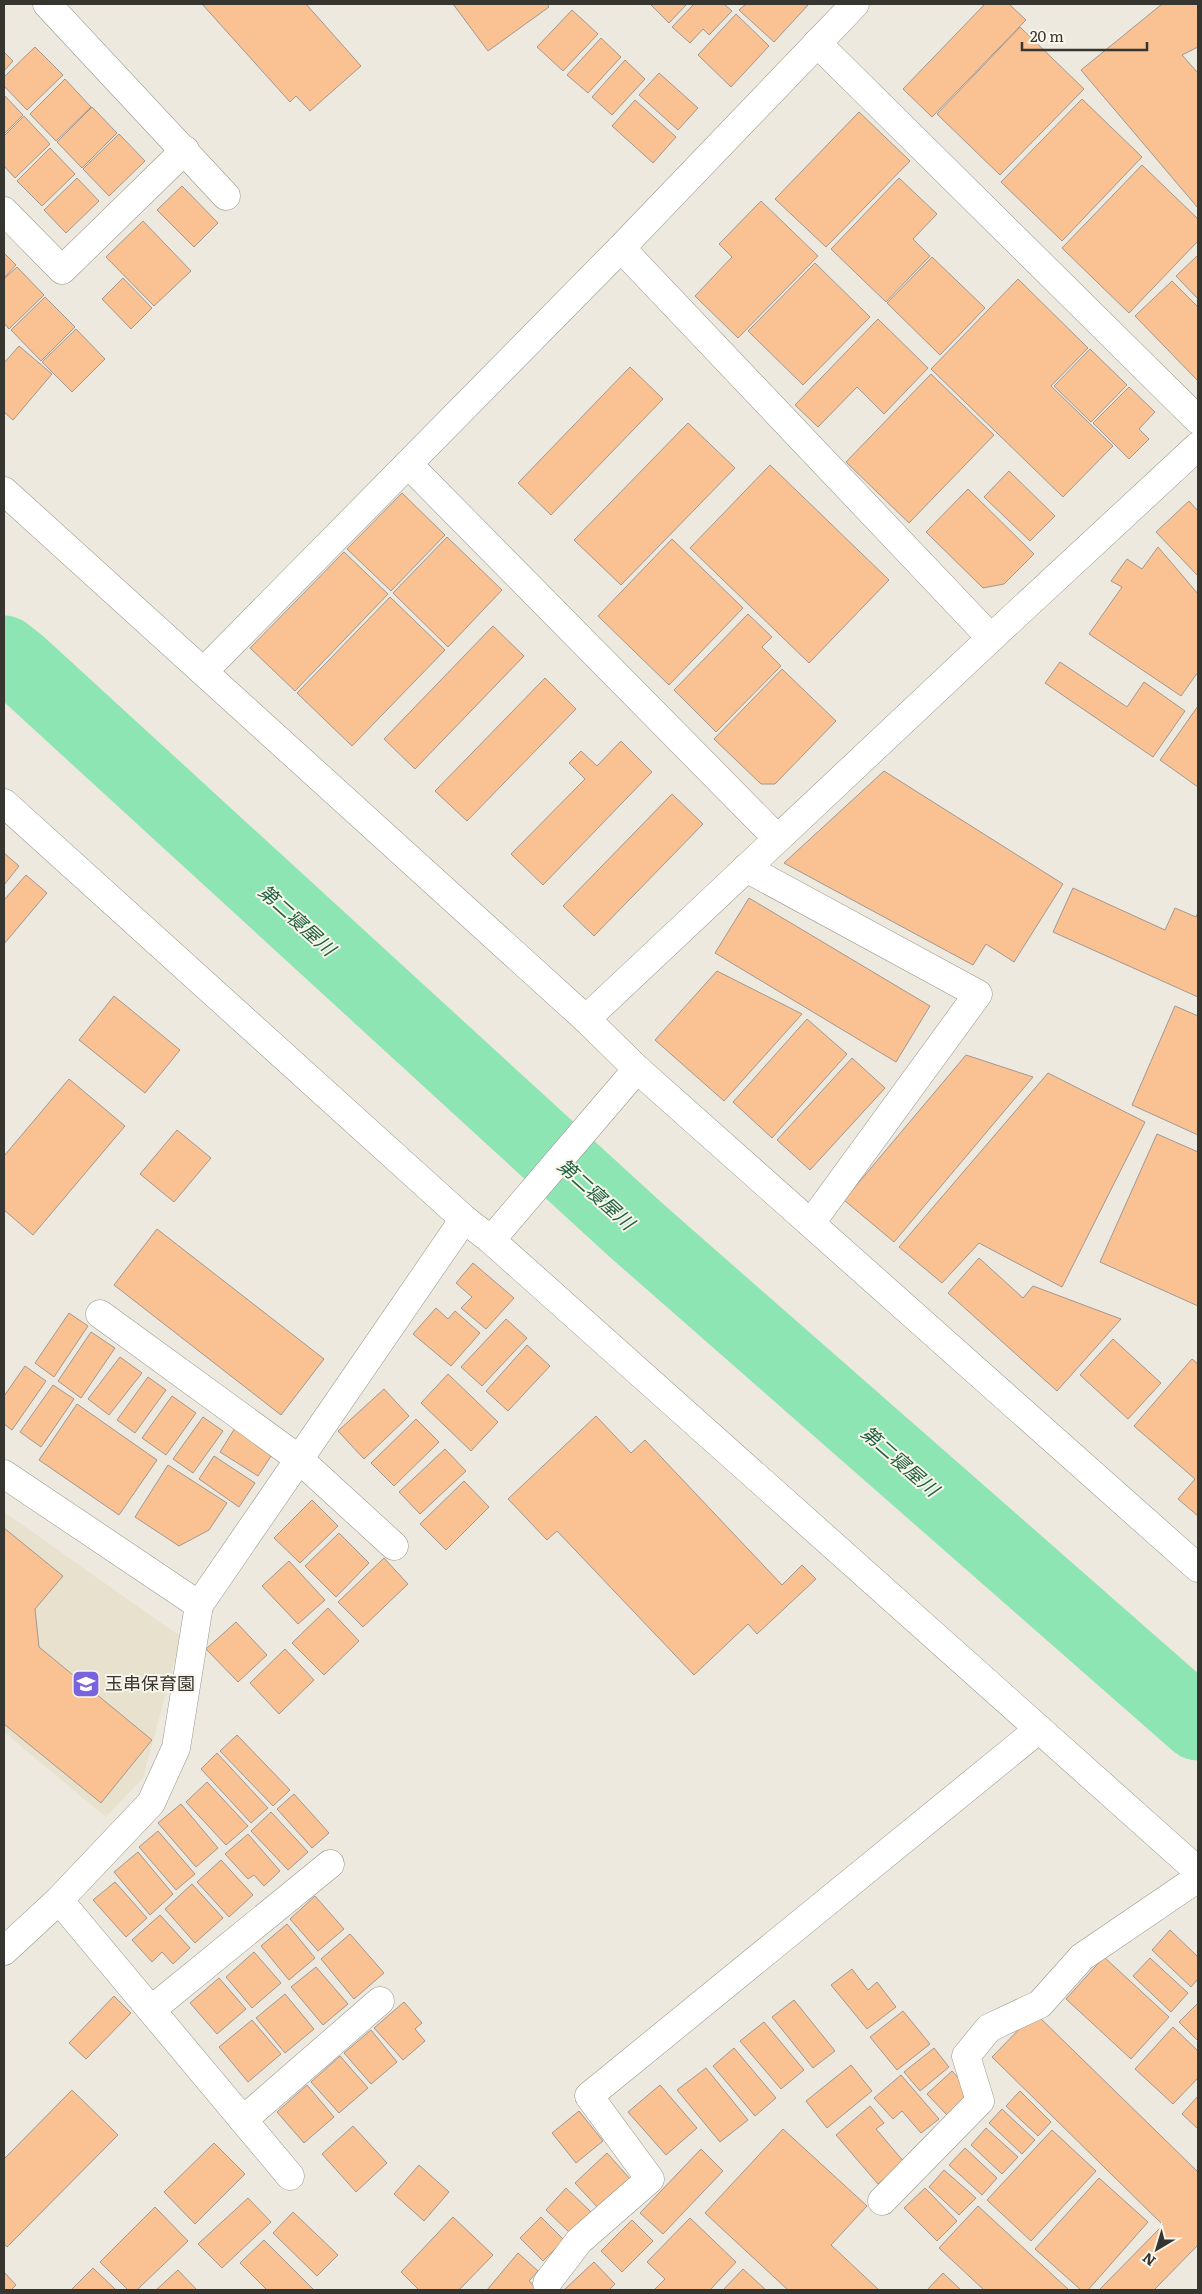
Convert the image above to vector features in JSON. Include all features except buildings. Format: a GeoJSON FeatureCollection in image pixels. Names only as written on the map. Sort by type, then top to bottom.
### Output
{"type":"FeatureCollection","features":[{"type":"Feature","properties":{"kind":"street"},"geometry":{"type":"LineString","coordinates":[[47,4],[226,196]]}},
{"type":"Feature","properties":{"kind":"street"},"geometry":{"type":"LineString","coordinates":[[204,671],[621,248],[855,4]]}},
{"type":"Feature","properties":{"kind":"street"},"geometry":{"type":"LineString","coordinates":[[816,44],[1198,420]]}},
{"type":"Feature","properties":{"kind":"street"},"geometry":{"type":"LineString","coordinates":[[4,211],[62,270],[185,150]]}},
{"type":"Feature","properties":{"kind":"street"},"geometry":{"type":"LineString","coordinates":[[621,248],[990,638]]}},
{"type":"Feature","properties":{"kind":"street"},"geometry":{"type":"LineString","coordinates":[[586,1019],[990,638],[1198,446]]}},
{"type":"Feature","properties":{"kind":"street"},"geometry":{"type":"LineString","coordinates":[[408,464],[777,838]]}},
{"type":"Feature","properties":{"kind":"street"},"geometry":{"type":"LineString","coordinates":[[4,491],[586,1019],[637,1069],[1198,1568]]}},
{"type":"Feature","properties":{"kind":"street"},"geometry":{"type":"LineString","coordinates":[[4,803],[464,1219],[491,1240],[1039,1730],[1196,1865],[1082,1957],[1040,2004],[989,2028],[966,2056],[980,2101],[882,2202]]}},
{"type":"Feature","properties":{"kind":"street"},"geometry":{"type":"LineString","coordinates":[[746,868],[978,994],[810,1223]]}},
{"type":"Feature","properties":{"kind":"street"},"geometry":{"type":"LineString","coordinates":[[491,1240],[637,1069]]}},
{"type":"Feature","properties":{"kind":"street"},"geometry":{"type":"LineString","coordinates":[[4,1951],[59,1900],[151,1802],[176,1748],[199,1605],[464,1219]]}},
{"type":"Feature","properties":{"kind":"street"},"geometry":{"type":"LineString","coordinates":[[100,1314],[299,1459],[394,1546]]}},
{"type":"Feature","properties":{"kind":"street"},"geometry":{"type":"LineString","coordinates":[[4,1474],[199,1605]]}},
{"type":"Feature","properties":{"kind":"street"},"geometry":{"type":"LineString","coordinates":[[547,2284],[579,2241],[650,2179],[589,2096],[1039,1730]]}},
{"type":"Feature","properties":{"kind":"street"},"geometry":{"type":"LineString","coordinates":[[151,2010],[330,1864]]}},
{"type":"Feature","properties":{"kind":"street"},"geometry":{"type":"LineString","coordinates":[[59,1900],[290,2176]]}},
{"type":"Feature","properties":{"kind":"street"},"geometry":{"type":"LineString","coordinates":[[243,2120],[380,2001]]}},
{"type":"Feature","properties":{"kind":"shaded area","name":"玉串保育園"},"geometry":{"type":"Polygon","coordinates":[[[4,1512],[181,1637],[143,1778],[106,1817],[4,1732],[4,1512]]]}},
{"type":"Feature","properties":{"kind":"waterway","name":"第二寝屋川"},"geometry":{"type":"LineString","coordinates":[[4,653],[637,1231],[1198,1723]]}},
{"type":"Feature","properties":{"kind":"place","name":"玉串保育園"},"geometry":{"type":"Point","coordinates":[86,1684]}}]}
